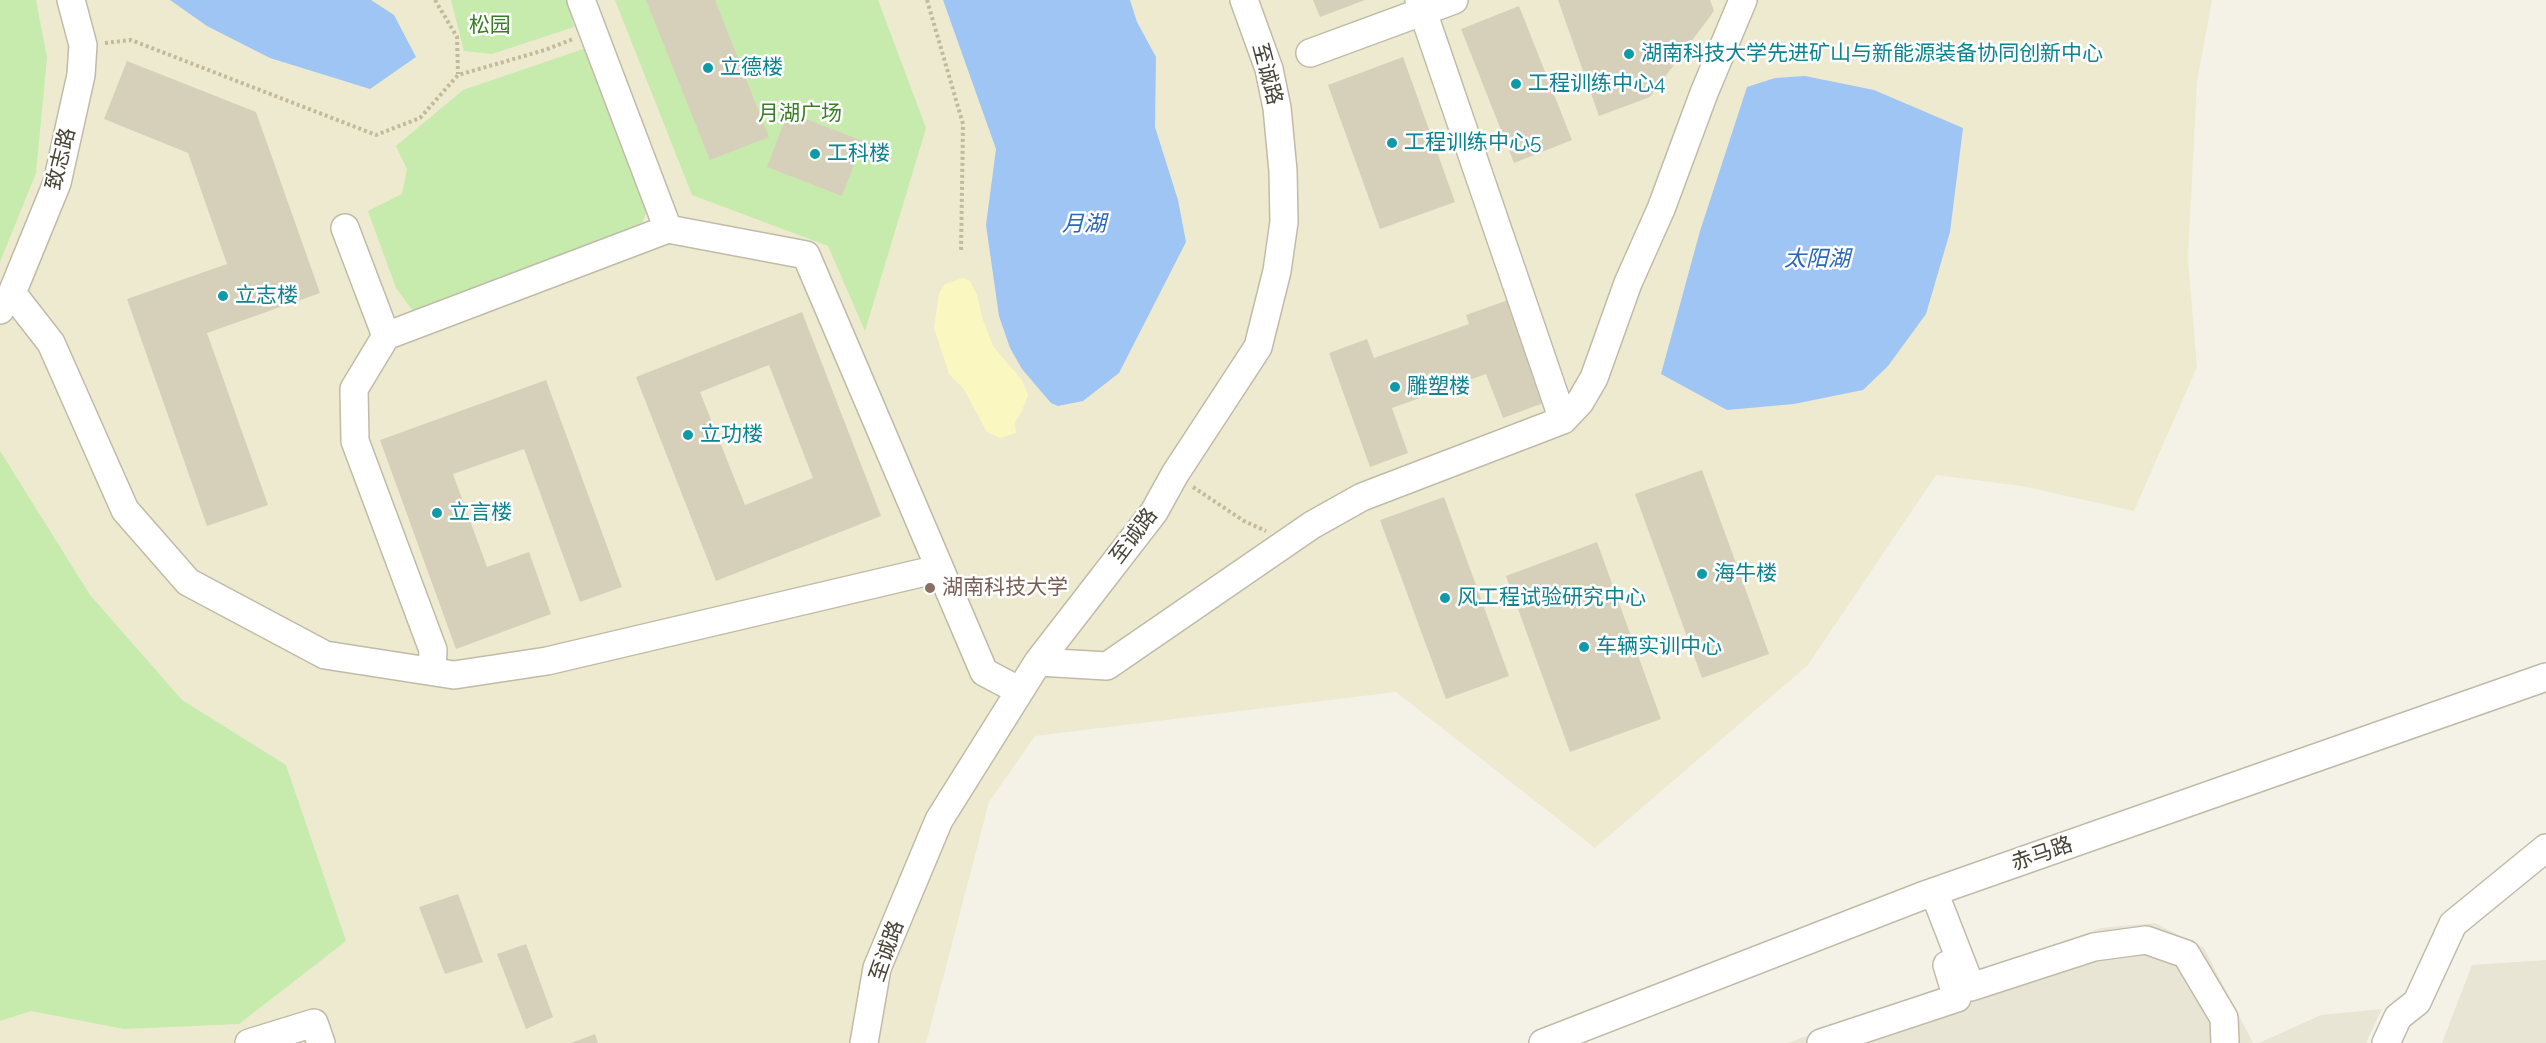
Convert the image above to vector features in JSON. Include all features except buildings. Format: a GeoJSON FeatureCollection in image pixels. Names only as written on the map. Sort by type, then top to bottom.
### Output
{"type":"FeatureCollection","features":[{"type":"Feature","properties":{"kind":"street","name":"致志路"},"geometry":{"type":"LineString","coordinates":[[6,302],[57,183],[81,75],[83,45],[71,0]]}},
{"type":"Feature","properties":{"kind":"street"},"geometry":{"type":"LineString","coordinates":[[581,0],[668,229]]}},
{"type":"Feature","properties":{"kind":"street","name":"至诚路"},"geometry":{"type":"LineString","coordinates":[[864,1043],[877,968],[939,820],[1018,690],[1154,512],[1175,474],[1258,347],[1278,261],[1284,222],[1283,171],[1277,108],[1269,69],[1244,0]]}},
{"type":"Feature","properties":{"kind":"street"},"geometry":{"type":"LineString","coordinates":[[1310,53],[1422,6],[1454,0]]}},
{"type":"Feature","properties":{"kind":"street"},"geometry":{"type":"LineString","coordinates":[[1038,662],[1107,666],[1312,525],[1362,497],[1563,420],[1580,402],[1594,378],[1628,283],[1661,209],[1704,93],[1743,0]]}},
{"type":"Feature","properties":{"kind":"street"},"geometry":{"type":"LineString","coordinates":[[1422,6],[1563,420]]}},
{"type":"Feature","properties":{"kind":"street"},"geometry":{"type":"LineString","coordinates":[[345,228],[386,336]]}},
{"type":"Feature","properties":{"kind":"street"},"geometry":{"type":"LineString","coordinates":[[432,671],[433,650],[355,441],[354,388],[386,336],[668,229],[806,255],[938,569],[984,672],[1018,690]]}},
{"type":"Feature","properties":{"kind":"street"},"geometry":{"type":"LineString","coordinates":[[6,302],[51,343],[125,510],[188,582],[325,655],[454,675],[547,661],[938,569]]}},
{"type":"Feature","properties":{"kind":"street","name":"赤马路"},"geometry":{"type":"LineString","coordinates":[[1543,1043],[1928,894],[2546,677]]}},
{"type":"Feature","properties":{"kind":"street"},"geometry":{"type":"LineString","coordinates":[[2386,1043],[2398,1017],[2417,1002],[2453,924],[2546,848]]}},
{"type":"Feature","properties":{"kind":"street"},"geometry":{"type":"LineString","coordinates":[[1821,1043],[1957,998],[1928,894]]}},
{"type":"Feature","properties":{"kind":"street"},"geometry":{"type":"LineString","coordinates":[[1928,894],[1971,987],[2094,947],[2146,940],[2186,954],[2224,1018],[2225,1043]]}},
{"type":"Feature","properties":{"kind":"street"},"geometry":{"type":"LineString","coordinates":[[249,1043],[314,1023],[321,1043]]}},
{"type":"Feature","properties":{"kind":"path"},"geometry":{"type":"LineString","coordinates":[[435,0],[457,37],[458,75]]}},
{"type":"Feature","properties":{"kind":"path"},"geometry":{"type":"LineString","coordinates":[[927,0],[963,124],[961,252]]}},
{"type":"Feature","properties":{"kind":"path"},"geometry":{"type":"LineString","coordinates":[[83,45],[131,40],[376,135],[420,118],[458,75],[545,50],[592,31]]}},
{"type":"Feature","properties":{"kind":"path"},"geometry":{"type":"LineString","coordinates":[[1175,474],[1244,521]]}},
{"type":"Feature","properties":{"kind":"shaded area","name":"湖南科技大学"},"geometry":{"type":"Polygon","coordinates":[[[0,0],[2212,0],[2197,82],[2188,258],[2197,367],[2134,511],[2022,486],[1936,475],[1808,665],[1595,848],[1396,692],[1035,736],[989,802],[926,1043],[0,1043],[0,0]]]}},
{"type":"Feature","properties":{"kind":"shaded area"},"geometry":{"type":"Polygon","coordinates":[[[2155,923],[2204,948],[2253,1043],[1788,1043],[2101,928],[2155,923]]]}},
{"type":"Feature","properties":{"kind":"shaded area"},"geometry":{"type":"Polygon","coordinates":[[[2546,960],[2546,1043],[2442,1043],[2472,965],[2546,960]]]}},
{"type":"Feature","properties":{"kind":"shaded area"},"geometry":{"type":"Polygon","coordinates":[[[2382,1009],[2366,1043],[2259,1043],[2321,1015],[2382,1009]]]}},
{"type":"Feature","properties":{"kind":"green space"},"geometry":{"type":"Polygon","coordinates":[[[0,0],[36,0],[47,58],[36,173],[0,262],[0,0]]]}},
{"type":"Feature","properties":{"kind":"green space","name":"松园"},"geometry":{"type":"Polygon","coordinates":[[[451,0],[567,0],[574,27],[492,54],[464,51],[451,0]]]}},
{"type":"Feature","properties":{"kind":"green space","name":"月湖广场"},"geometry":{"type":"Polygon","coordinates":[[[615,0],[878,0],[926,128],[865,331],[828,246],[692,195],[615,0]]]}},
{"type":"Feature","properties":{"kind":"green space"},"geometry":{"type":"Polygon","coordinates":[[[589,47],[649,205],[640,229],[416,315],[396,288],[368,211],[402,194],[407,169],[396,146],[463,90],[589,47]]]}},
{"type":"Feature","properties":{"kind":"green space"},"geometry":{"type":"Polygon","coordinates":[[[0,451],[90,595],[182,700],[286,765],[346,941],[239,1024],[124,1029],[31,1011],[0,1021],[0,451]]]}},
{"type":"Feature","properties":{"kind":"sand"},"geometry":{"type":"Polygon","coordinates":[[[963,278],[970,281],[977,295],[993,346],[1022,380],[1028,395],[1015,422],[1016,433],[1000,438],[987,432],[963,388],[949,374],[934,328],[939,293],[945,284],[963,278]]]}},
{"type":"Feature","properties":{"kind":"water"},"geometry":{"type":"Polygon","coordinates":[[[170,0],[371,0],[394,15],[416,57],[370,89],[270,58],[207,26],[170,0]]]}},
{"type":"Feature","properties":{"kind":"water","name":"月湖"},"geometry":{"type":"Polygon","coordinates":[[[943,0],[1130,0],[1137,22],[1156,57],[1155,127],[1178,200],[1186,242],[1119,373],[1083,401],[1058,406],[1051,403],[1022,369],[1010,348],[999,316],[986,225],[996,149],[943,0]]]}},
{"type":"Feature","properties":{"kind":"water","name":"太阳湖"},"geometry":{"type":"Polygon","coordinates":[[[1805,76],[1874,90],[1963,128],[1950,232],[1926,314],[1888,366],[1863,390],[1794,404],[1727,410],[1661,374],[1700,231],[1747,87],[1775,78],[1805,76]]]}},
{"type":"Feature","properties":{"kind":"place","name":"湖南科技大学先进矿山与新能源装备协同创新中心"},"geometry":{"type":"Point","coordinates":[1629,54]}},
{"type":"Feature","properties":{"kind":"place","name":"立德楼"},"geometry":{"type":"Point","coordinates":[708,68]}},
{"type":"Feature","properties":{"kind":"place","name":"工程训练中心4"},"geometry":{"type":"Point","coordinates":[1516,84]}},
{"type":"Feature","properties":{"kind":"place","name":"工程训练中心5"},"geometry":{"type":"Point","coordinates":[1392,143]}},
{"type":"Feature","properties":{"kind":"place","name":"工科楼"},"geometry":{"type":"Point","coordinates":[815,154]}},
{"type":"Feature","properties":{"kind":"place","name":"立志楼"},"geometry":{"type":"Point","coordinates":[223,296]}},
{"type":"Feature","properties":{"kind":"place","name":"雕塑楼"},"geometry":{"type":"Point","coordinates":[1395,387]}},
{"type":"Feature","properties":{"kind":"place","name":"立功楼"},"geometry":{"type":"Point","coordinates":[688,435]}},
{"type":"Feature","properties":{"kind":"place","name":"立言楼"},"geometry":{"type":"Point","coordinates":[437,513]}},
{"type":"Feature","properties":{"kind":"place","name":"海牛楼"},"geometry":{"type":"Point","coordinates":[1702,574]}},
{"type":"Feature","properties":{"kind":"place","name":"湖南科技大学"},"geometry":{"type":"Point","coordinates":[930,588]}},
{"type":"Feature","properties":{"kind":"place","name":"风工程试验研究中心"},"geometry":{"type":"Point","coordinates":[1445,598]}},
{"type":"Feature","properties":{"kind":"place","name":"车辆实训中心"},"geometry":{"type":"Point","coordinates":[1584,647]}}]}
